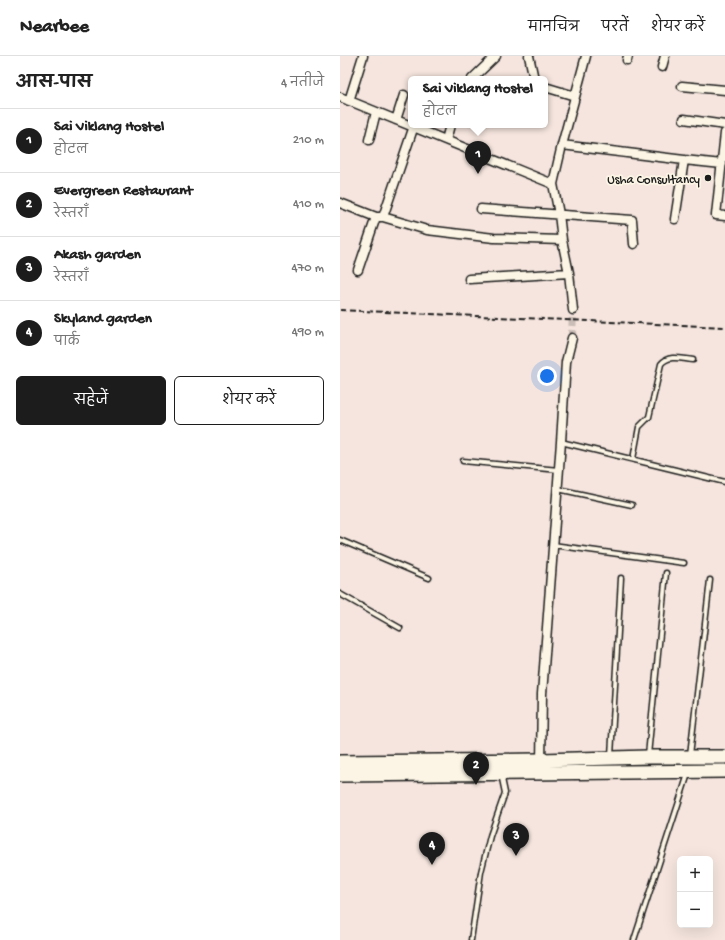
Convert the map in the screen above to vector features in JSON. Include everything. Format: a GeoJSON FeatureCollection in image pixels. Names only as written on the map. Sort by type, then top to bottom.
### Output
{"type":"FeatureCollection","features":[{"type":"Feature","properties":{"kind":"main road"},"geometry":{"type":"LineString","coordinates":[[340,775],[501,774],[611,758],[725,757]]}},
{"type":"Feature","properties":{"kind":"main road"},"geometry":{"type":"LineString","coordinates":[[340,762],[688,772],[725,771]]}},
{"type":"Feature","properties":{"kind":"street"},"geometry":{"type":"LineString","coordinates":[[349,101],[363,56]]}},
{"type":"Feature","properties":{"kind":"street"},"geometry":{"type":"LineString","coordinates":[[475,76],[496,56]]}},
{"type":"Feature","properties":{"kind":"street"},"geometry":{"type":"LineString","coordinates":[[529,56],[533,76]]}},
{"type":"Feature","properties":{"kind":"street"},"geometry":{"type":"LineString","coordinates":[[573,310],[569,273],[553,184],[586,56]]}},
{"type":"Feature","properties":{"kind":"street"},"geometry":{"type":"LineString","coordinates":[[662,67],[665,56]]}},
{"type":"Feature","properties":{"kind":"street"},"geometry":{"type":"LineString","coordinates":[[682,86],[725,90]]}},
{"type":"Feature","properties":{"kind":"street"},"geometry":{"type":"LineString","coordinates":[[548,88],[575,96]]}},
{"type":"Feature","properties":{"kind":"street"},"geometry":{"type":"LineString","coordinates":[[396,120],[404,95]]}},
{"type":"Feature","properties":{"kind":"street"},"geometry":{"type":"LineString","coordinates":[[340,97],[408,124]]}},
{"type":"Feature","properties":{"kind":"street"},"geometry":{"type":"LineString","coordinates":[[369,140],[376,112]]}},
{"type":"Feature","properties":{"kind":"street"},"geometry":{"type":"LineString","coordinates":[[684,120],[725,125]]}},
{"type":"Feature","properties":{"kind":"street"},"geometry":{"type":"LineString","coordinates":[[358,270],[413,128]]}},
{"type":"Feature","properties":{"kind":"street"},"geometry":{"type":"LineString","coordinates":[[419,128],[553,184]]}},
{"type":"Feature","properties":{"kind":"street"},"geometry":{"type":"LineString","coordinates":[[446,140],[449,128]]}},
{"type":"Feature","properties":{"kind":"street"},"geometry":{"type":"LineString","coordinates":[[725,133],[722,164],[722,185],[716,215],[725,216]]}},
{"type":"Feature","properties":{"kind":"street"},"geometry":{"type":"LineString","coordinates":[[562,145],[722,164]]}},
{"type":"Feature","properties":{"kind":"street"},"geometry":{"type":"LineString","coordinates":[[675,219],[684,160]]}},
{"type":"Feature","properties":{"kind":"street"},"geometry":{"type":"LineString","coordinates":[[340,203],[379,217],[427,230],[494,238],[562,240]]}},
{"type":"Feature","properties":{"kind":"street"},"geometry":{"type":"LineString","coordinates":[[481,209],[632,220],[634,244]]}},
{"type":"Feature","properties":{"kind":"street"},"geometry":{"type":"LineString","coordinates":[[469,279],[569,273]]}},
{"type":"Feature","properties":{"kind":"street"},"geometry":{"type":"LineString","coordinates":[[542,767],[542,694],[566,362],[572,338]]}},
{"type":"Feature","properties":{"kind":"lane"},"geometry":{"type":"LineString","coordinates":[[633,459],[639,427],[649,417],[661,364],[664,360],[670,358],[693,360]]}},
{"type":"Feature","properties":{"kind":"lane"},"geometry":{"type":"LineString","coordinates":[[561,442],[725,482]]}},
{"type":"Feature","properties":{"kind":"lane"},"geometry":{"type":"LineString","coordinates":[[463,461],[559,470]]}},
{"type":"Feature","properties":{"kind":"lane"},"geometry":{"type":"LineString","coordinates":[[557,489],[632,505]]}},
{"type":"Feature","properties":{"kind":"lane"},"geometry":{"type":"LineString","coordinates":[[340,540],[429,578]]}},
{"type":"Feature","properties":{"kind":"lane"},"geometry":{"type":"LineString","coordinates":[[553,545],[684,563]]}},
{"type":"Feature","properties":{"kind":"lane"},"geometry":{"type":"LineString","coordinates":[[648,757],[666,572]]}},
{"type":"Feature","properties":{"kind":"lane"},"geometry":{"type":"LineString","coordinates":[[611,758],[621,578]]}},
{"type":"Feature","properties":{"kind":"lane"},"geometry":{"type":"LineString","coordinates":[[689,757],[710,580]]}},
{"type":"Feature","properties":{"kind":"lane"},"geometry":{"type":"LineString","coordinates":[[340,594],[400,628]]}},
{"type":"Feature","properties":{"kind":"lane"},"geometry":{"type":"LineString","coordinates":[[634,940],[688,772]]}},
{"type":"Feature","properties":{"kind":"lane"},"geometry":{"type":"LineString","coordinates":[[471,940],[481,872],[490,836],[505,793],[501,774]]}},
{"type":"Feature","properties":{"kind":"tunnel"},"geometry":{"type":"LineString","coordinates":[[572,338],[573,310]]}},
{"type":"Feature","properties":{"kind":"railway"},"geometry":{"type":"LineString","coordinates":[[340,310],[725,327]]}},
{"type":"Feature","properties":{"kind":"place","name":"Sai Viklang Hostel"},"geometry":{"type":"Point","coordinates":[478,174]}},
{"type":"Feature","properties":{"kind":"place","name":"Usha Consultancy"},"geometry":{"type":"Point","coordinates":[708,178]}},
{"type":"Feature","properties":{"kind":"place","name":"Evergreen Restaurant"},"geometry":{"type":"Point","coordinates":[476,785]}},
{"type":"Feature","properties":{"kind":"place","name":"Akash garden"},"geometry":{"type":"Point","coordinates":[516,856]}},
{"type":"Feature","properties":{"kind":"place","name":"Skyland garden"},"geometry":{"type":"Point","coordinates":[432,865]}}]}
